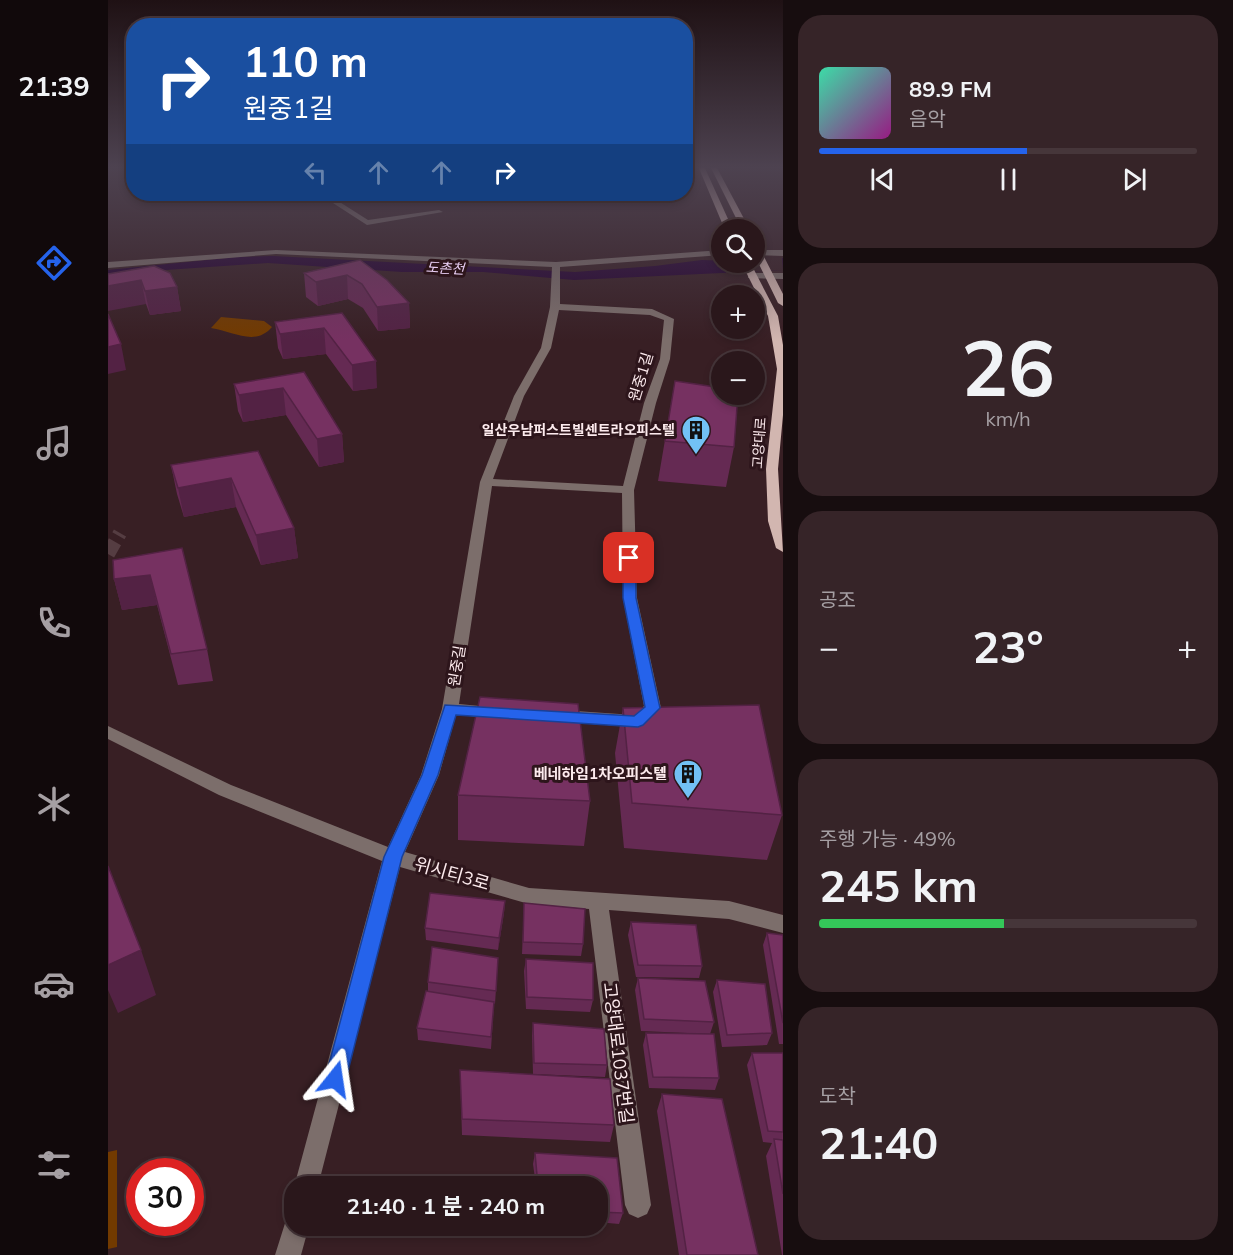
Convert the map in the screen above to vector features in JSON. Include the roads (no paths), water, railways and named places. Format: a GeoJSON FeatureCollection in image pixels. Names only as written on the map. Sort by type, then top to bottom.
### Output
{"type":"FeatureCollection","features":[{"type":"Feature","properties":{"kind":"main road"},"geometry":{"type":"LineString","coordinates":[[765,266],[783,303]]}},
{"type":"Feature","properties":{"kind":"main road","name":"고양대로"},"geometry":{"type":"LineString","coordinates":[[750,273],[773,316],[782,369],[772,469],[775,521],[783,548]]}},
{"type":"Feature","properties":{"kind":"street"},"geometry":{"type":"LineString","coordinates":[[108,265],[276,252],[556,273],[711,253]]}},
{"type":"Feature","properties":{"kind":"street"},"geometry":{"type":"LineString","coordinates":[[765,252],[783,253]]}},
{"type":"Feature","properties":{"kind":"street","name":"원중길"},"geometry":{"type":"LineString","coordinates":[[309,1176],[393,857],[430,775],[450,709],[486,482],[519,396],[546,348],[555,308],[556,273]]}},
{"type":"Feature","properties":{"kind":"street"},"geometry":{"type":"LineString","coordinates":[[762,273],[783,276]]}},
{"type":"Feature","properties":{"kind":"street","name":"원중1길"},"geometry":{"type":"LineString","coordinates":[[545,715],[638,721],[653,708],[630,598],[628,490],[650,403],[665,359],[669,319],[652,312],[555,308]]}},
{"type":"Feature","properties":{"kind":"street"},"geometry":{"type":"LineString","coordinates":[[486,482],[628,490]]}},
{"type":"Feature","properties":{"kind":"street"},"geometry":{"type":"LineString","coordinates":[[450,709],[510,713]]}},
{"type":"Feature","properties":{"kind":"street","name":"위시티3로"},"geometry":{"type":"LineString","coordinates":[[108,732],[225,790],[393,857],[529,896],[729,910],[783,924]]}},
{"type":"Feature","properties":{"kind":"street","name":"고양대로1037번길"},"geometry":{"type":"LineString","coordinates":[[598,901],[638,1205]]}},
{"type":"Feature","properties":{"kind":"street"},"geometry":{"type":"LineString","coordinates":[[288,1255],[293,1236]]}},
{"type":"Feature","properties":{"kind":"water","name":"도촌천"},"geometry":{"type":"Polygon","coordinates":[[[273,256],[575,272],[702,260],[711,260],[711,273],[720,273],[574,280],[483,272],[402,272],[268,263],[108,274],[108,270],[237,257],[273,256]]]}},
{"type":"Feature","properties":{"kind":"water"},"geometry":{"type":"Polygon","coordinates":[[[783,258],[783,270],[765,271],[765,259],[783,258]]]}},
{"type":"Feature","properties":{"kind":"tunnel"},"geometry":{"type":"LineString","coordinates":[[108,554],[120,533]]}},
{"type":"Feature","properties":{"kind":"place","name":"일산우남퍼스트빌센트라오피스텔"},"geometry":{"type":"Point","coordinates":[696,456]}},
{"type":"Feature","properties":{"kind":"place","name":"베네하임1차오피스텔"},"geometry":{"type":"Point","coordinates":[688,800]}}]}
